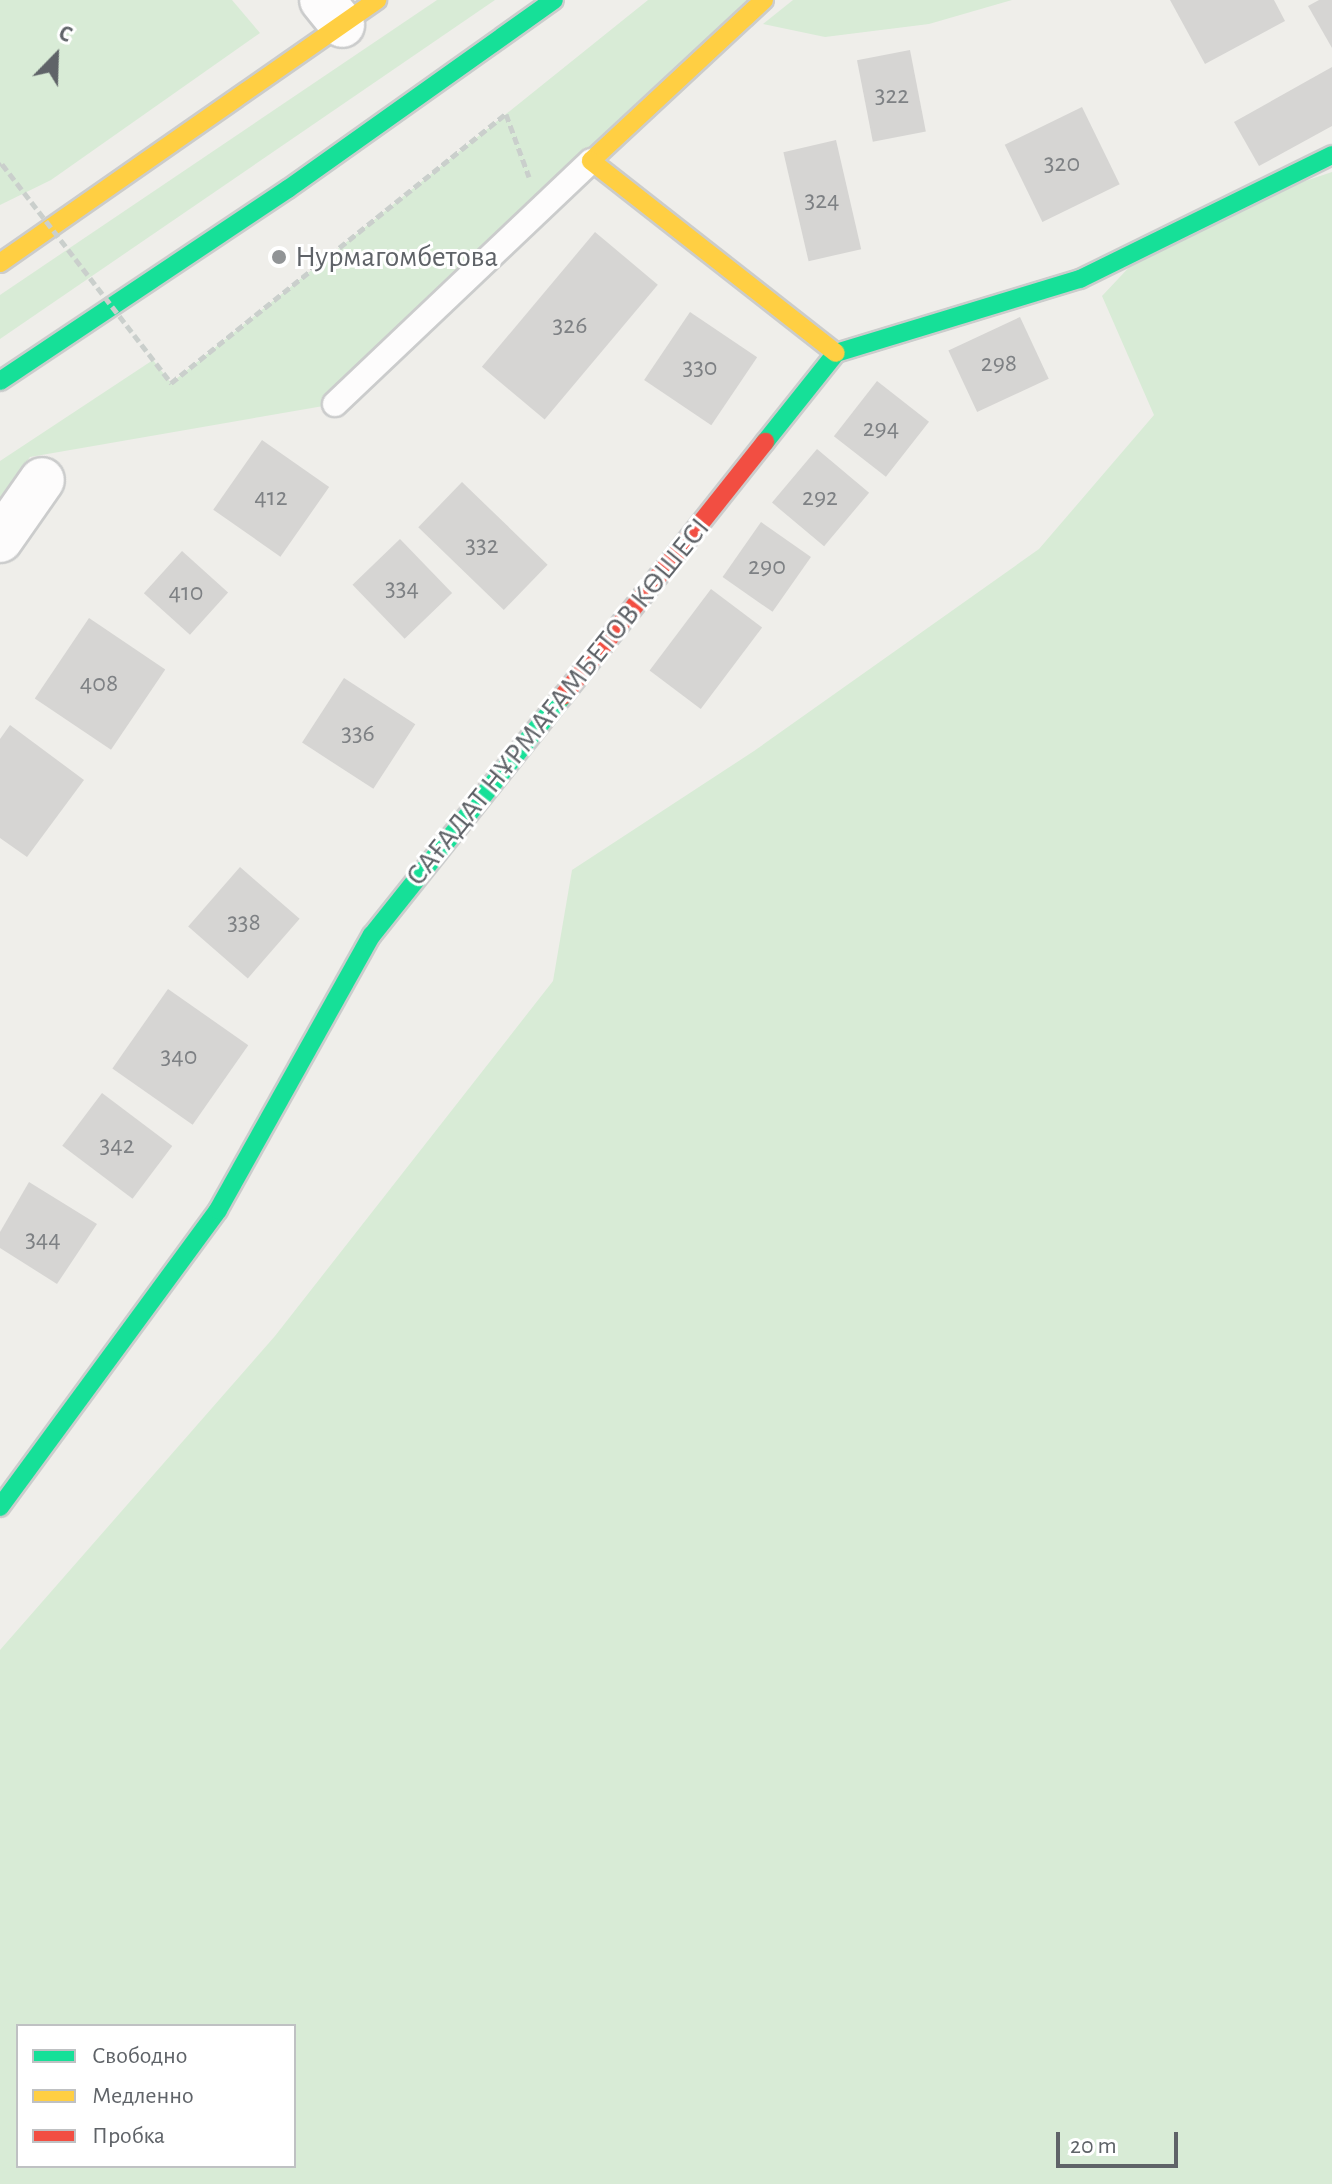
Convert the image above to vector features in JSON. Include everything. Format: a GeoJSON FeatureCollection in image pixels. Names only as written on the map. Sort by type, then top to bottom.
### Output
{"type":"FeatureCollection","features":[{"type":"Feature","properties":{"kind":"street"},"geometry":{"type":"LineString","coordinates":[[0,263],[332,12],[377,0]]}},
{"type":"Feature","properties":{"kind":"street"},"geometry":{"type":"LineString","coordinates":[[0,381],[288,189],[554,0]]}},
{"type":"Feature","properties":{"kind":"street"},"geometry":{"type":"LineString","coordinates":[[764,0],[591,161],[836,353],[1080,279],[1332,155]]}},
{"type":"Feature","properties":{"kind":"street","name":"САҒАДАТ НҰРМАҒАМБЕТОВ КӨШЕСІ"},"geometry":{"type":"LineString","coordinates":[[0,1507],[218,1210],[372,935],[836,353]]}},
{"type":"Feature","properties":{"kind":"street"},"geometry":{"type":"LineString","coordinates":[[0,540],[42,480]]}},
{"type":"Feature","properties":{"kind":"lane"},"geometry":{"type":"LineString","coordinates":[[335,404],[591,161]]}},
{"type":"Feature","properties":{"kind":"path"},"geometry":{"type":"LineString","coordinates":[[1,164],[171,383],[506,114],[541,208]]}},
{"type":"Feature","properties":{"kind":"green space"},"geometry":{"type":"Polygon","coordinates":[[[0,0],[232,0],[260,33],[51,180],[0,205],[0,0]]]}},
{"type":"Feature","properties":{"kind":"green space"},"geometry":{"type":"Polygon","coordinates":[[[437,0],[495,0],[0,339],[0,295],[437,0]]]}},
{"type":"Feature","properties":{"kind":"green space"},"geometry":{"type":"Polygon","coordinates":[[[648,0],[764,0],[335,404],[30,457],[0,499],[0,461],[153,360],[171,383],[648,0]]]}},
{"type":"Feature","properties":{"kind":"green space"},"geometry":{"type":"Polygon","coordinates":[[[793,0],[1012,0],[929,24],[825,37],[763,24],[793,0]]]}},
{"type":"Feature","properties":{"kind":"green space"},"geometry":{"type":"Polygon","coordinates":[[[1332,172],[1332,2184],[0,2184],[0,1650],[275,1336],[553,981],[572,870],[754,751],[1039,549],[1154,415],[1102,296],[1167,227],[1332,172]]]}},
{"type":"Feature","properties":{"kind":"building"},"geometry":{"type":"Polygon","coordinates":[[[1170,0],[1274,0],[1285,21],[1205,64],[1170,0]]]}},
{"type":"Feature","properties":{"kind":"building"},"geometry":{"type":"Polygon","coordinates":[[[1319,0],[1332,0],[1332,48],[1308,6],[1319,0]]]}},
{"type":"Feature","properties":{"kind":"building"},"geometry":{"type":"Polygon","coordinates":[[[910,50],[926,131],[873,142],[857,60],[910,50]]]}},
{"type":"Feature","properties":{"kind":"building"},"geometry":{"type":"Polygon","coordinates":[[[1332,67],[1332,126],[1259,166],[1234,122],[1332,67]]]}},
{"type":"Feature","properties":{"kind":"building"},"geometry":{"type":"Polygon","coordinates":[[[1082,107],[1120,184],[1042,222],[1005,145],[1082,107]]]}},
{"type":"Feature","properties":{"kind":"building"},"geometry":{"type":"Polygon","coordinates":[[[836,140],[861,249],[809,261],[783,152],[836,140]]]}},
{"type":"Feature","properties":{"kind":"building"},"geometry":{"type":"Polygon","coordinates":[[[595,232],[658,285],[545,420],[482,367],[595,232]]]}},
{"type":"Feature","properties":{"kind":"building"},"geometry":{"type":"Polygon","coordinates":[[[690,312],[757,357],[711,425],[644,380],[690,312]]]}},
{"type":"Feature","properties":{"kind":"building"},"geometry":{"type":"Polygon","coordinates":[[[1020,317],[1049,379],[977,412],[948,350],[1020,317]]]}},
{"type":"Feature","properties":{"kind":"building"},"geometry":{"type":"Polygon","coordinates":[[[877,381],[929,422],[886,477],[834,436],[877,381]]]}},
{"type":"Feature","properties":{"kind":"building"},"geometry":{"type":"Polygon","coordinates":[[[262,440],[329,487],[280,557],[213,510],[262,440]]]}},
{"type":"Feature","properties":{"kind":"building"},"geometry":{"type":"Polygon","coordinates":[[[817,449],[869,493],[824,546],[772,503],[817,449]]]}},
{"type":"Feature","properties":{"kind":"building"},"geometry":{"type":"Polygon","coordinates":[[[462,482],[548,565],[504,610],[418,527],[462,482]]]}},
{"type":"Feature","properties":{"kind":"building"},"geometry":{"type":"Polygon","coordinates":[[[761,522],[811,557],[773,612],[723,577],[761,522]]]}},
{"type":"Feature","properties":{"kind":"building"},"geometry":{"type":"Polygon","coordinates":[[[400,539],[452,593],[405,639],[353,585],[400,539]]]}},
{"type":"Feature","properties":{"kind":"building"},"geometry":{"type":"Polygon","coordinates":[[[182,551],[228,592],[190,635],[144,593],[182,551]]]}},
{"type":"Feature","properties":{"kind":"building"},"geometry":{"type":"Polygon","coordinates":[[[711,589],[762,628],[701,709],[650,670],[711,589]]]}},
{"type":"Feature","properties":{"kind":"building"},"geometry":{"type":"Polygon","coordinates":[[[89,618],[165,669],[111,750],[35,698],[89,618]]]}},
{"type":"Feature","properties":{"kind":"building"},"geometry":{"type":"Polygon","coordinates":[[[344,678],[415,724],[373,789],[302,743],[344,678]]]}},
{"type":"Feature","properties":{"kind":"building"},"geometry":{"type":"Polygon","coordinates":[[[10,725],[84,780],[27,857],[0,838],[0,739],[10,725]]]}},
{"type":"Feature","properties":{"kind":"building"},"geometry":{"type":"Polygon","coordinates":[[[240,867],[300,919],[248,978],[188,927],[240,867]]]}},
{"type":"Feature","properties":{"kind":"building"},"geometry":{"type":"Polygon","coordinates":[[[168,989],[248,1045],[193,1125],[112,1068],[168,989]]]}},
{"type":"Feature","properties":{"kind":"building"},"geometry":{"type":"Polygon","coordinates":[[[102,1093],[172,1146],[133,1199],[62,1146],[102,1093]]]}},
{"type":"Feature","properties":{"kind":"building"},"geometry":{"type":"Polygon","coordinates":[[[29,1182],[97,1224],[57,1284],[0,1248],[0,1232],[29,1182]]]}},
{"type":"Feature","properties":{"kind":"traffic: fast"},"geometry":{"type":"LineString","coordinates":[[0,381],[288,189],[554,0]]}},
{"type":"Feature","properties":{"kind":"traffic: fast"},"geometry":{"type":"LineString","coordinates":[[765,442],[836,353],[1080,279],[1332,155]]}},
{"type":"Feature","properties":{"kind":"traffic: fast"},"geometry":{"type":"LineString","coordinates":[[0,1507],[218,1210],[372,935],[563,696]]}},
{"type":"Feature","properties":{"kind":"traffic: slow"},"geometry":{"type":"LineString","coordinates":[[0,263],[377,0]]}},
{"type":"Feature","properties":{"kind":"traffic: slow"},"geometry":{"type":"LineString","coordinates":[[764,0],[591,161],[836,353]]}},
{"type":"Feature","properties":{"kind":"traffic: jam"},"geometry":{"type":"LineString","coordinates":[[563,696],[765,442]]}},
{"type":"Feature","properties":{"kind":"place","name":"Нурмагомбетова"},"geometry":{"type":"Point","coordinates":[279,257]}}]}
